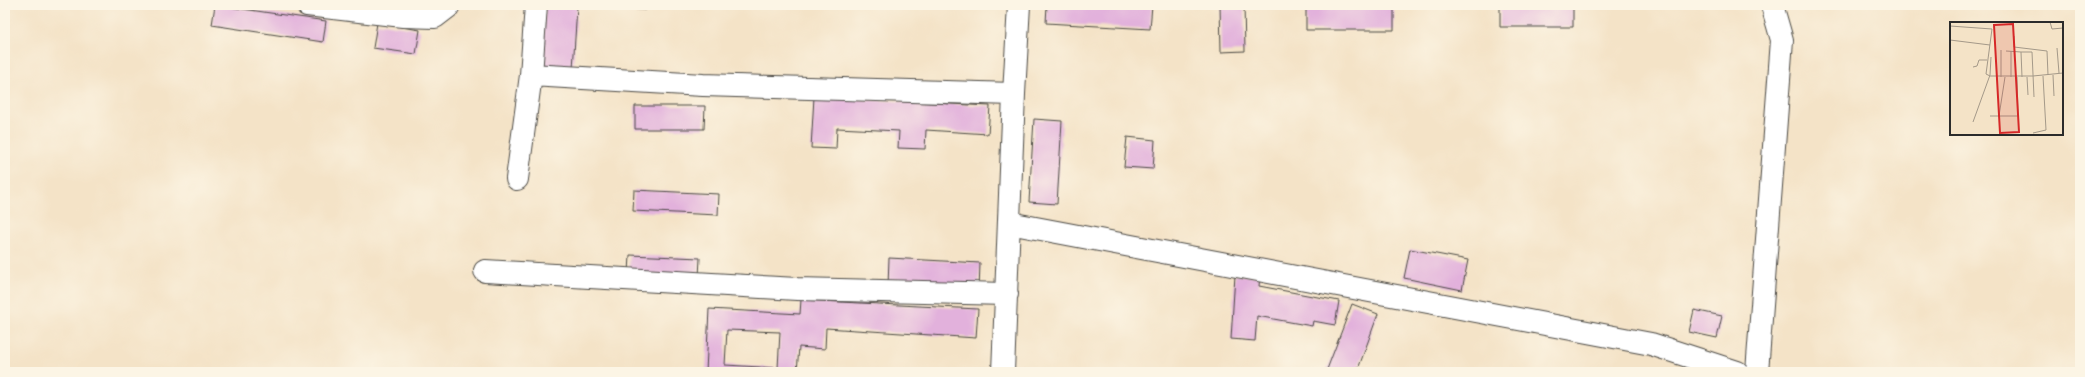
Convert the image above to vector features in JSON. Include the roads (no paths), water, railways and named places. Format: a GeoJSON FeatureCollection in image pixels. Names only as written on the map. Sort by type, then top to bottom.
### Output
{"type":"FeatureCollection","features":[{"type":"Feature","properties":{"kind":"street"},"geometry":{"type":"LineString","coordinates":[[307,5],[403,16],[435,17],[448,8],[449,5]]}},
{"type":"Feature","properties":{"kind":"street"},"geometry":{"type":"LineString","coordinates":[[517,178],[531,75],[536,5]]}},
{"type":"Feature","properties":{"kind":"street"},"geometry":{"type":"LineString","coordinates":[[1003,372],[1019,5]]}},
{"type":"Feature","properties":{"kind":"street"},"geometry":{"type":"LineString","coordinates":[[1757,372],[1782,40],[1772,5]]}},
{"type":"Feature","properties":{"kind":"street"},"geometry":{"type":"LineString","coordinates":[[531,75],[703,85],[1014,94]]}},
{"type":"Feature","properties":{"kind":"street"},"geometry":{"type":"LineString","coordinates":[[1009,223],[1651,344],[1737,372]]}},
{"type":"Feature","properties":{"kind":"street"},"geometry":{"type":"LineString","coordinates":[[485,272],[797,289],[1007,294]]}}]}
